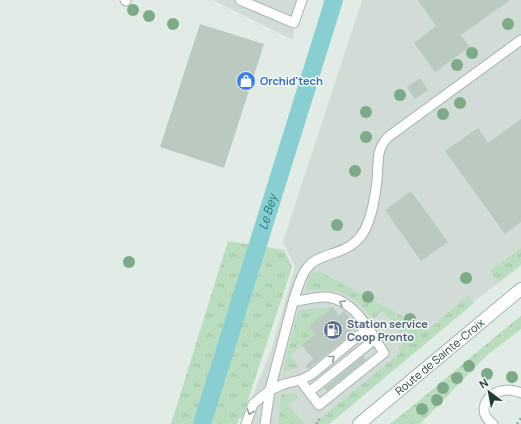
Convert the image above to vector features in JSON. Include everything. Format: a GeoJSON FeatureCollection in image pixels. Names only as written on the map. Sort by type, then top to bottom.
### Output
{"type":"FeatureCollection","features":[{"type":"Feature","properties":{"kind":"main road","name":"Route de Sainte-Croix"},"geometry":{"type":"LineString","coordinates":[[359,424],[521,289]]}},
{"type":"Feature","properties":{"kind":"lane"},"geometry":{"type":"LineString","coordinates":[[240,0],[294,23],[302,0]]}},
{"type":"Feature","properties":{"kind":"lane"},"geometry":{"type":"LineString","coordinates":[[266,424],[270,390],[293,302],[301,279],[308,266],[319,259],[350,247],[357,242],[364,232],[369,219],[375,187],[379,151],[384,142],[388,137],[521,40]]}},
{"type":"Feature","properties":{"kind":"lane"},"geometry":{"type":"LineString","coordinates":[[293,302],[327,297],[341,301],[354,311],[368,328],[384,353],[320,405],[300,380]]}},
{"type":"Feature","properties":{"kind":"lane"},"geometry":{"type":"LineString","coordinates":[[246,424],[253,404],[270,390],[311,375],[368,328]]}},
{"type":"Feature","properties":{"kind":"lane"},"geometry":{"type":"LineString","coordinates":[[309,392],[375,339]]}},
{"type":"Feature","properties":{"kind":"lane"},"geometry":{"type":"LineString","coordinates":[[493,424],[489,421],[485,412],[486,402],[492,394],[500,390],[510,389],[521,393]]}},
{"type":"Feature","properties":{"kind":"path"},"geometry":{"type":"LineString","coordinates":[[517,424],[521,418]]}},
{"type":"Feature","properties":{"kind":"shaded area"},"geometry":{"type":"Polygon","coordinates":[[[213,0],[302,0],[294,23],[293,40],[213,0]]]}},
{"type":"Feature","properties":{"kind":"shaded area"},"geometry":{"type":"Polygon","coordinates":[[[362,0],[521,0],[521,266],[476,300],[328,424],[243,424],[243,419],[271,351],[295,267],[283,242],[362,0]]]}},
{"type":"Feature","properties":{"kind":"green space"},"geometry":{"type":"Polygon","coordinates":[[[228,241],[284,250],[292,267],[242,418],[239,418],[237,424],[171,424],[228,241]]]}},
{"type":"Feature","properties":{"kind":"green space"},"geometry":{"type":"Polygon","coordinates":[[[521,248],[521,264],[499,282],[490,271],[521,248]]]}},
{"type":"Feature","properties":{"kind":"green space"},"geometry":{"type":"Polygon","coordinates":[[[319,271],[428,330],[468,296],[474,303],[333,421],[328,424],[314,424],[401,352],[398,348],[407,340],[383,311],[373,319],[357,303],[344,294],[327,290],[305,290],[310,275],[319,271]]]}},
{"type":"Feature","properties":{"kind":"green space"},"geometry":{"type":"Polygon","coordinates":[[[333,307],[309,326],[316,334],[290,355],[299,367],[283,372],[299,310],[333,307]]]}},
{"type":"Feature","properties":{"kind":"green space"},"geometry":{"type":"Polygon","coordinates":[[[521,316],[521,329],[486,356],[420,424],[390,424],[488,343],[521,316]]]}},
{"type":"Feature","properties":{"kind":"green space"},"geometry":{"type":"Polygon","coordinates":[[[294,393],[298,397],[288,405],[305,424],[278,424],[281,395],[294,393]]]}},
{"type":"Feature","properties":{"kind":"building"},"geometry":{"type":"Polygon","coordinates":[[[418,0],[510,0],[461,35],[470,47],[435,72],[414,43],[436,26],[418,0]]]}},
{"type":"Feature","properties":{"kind":"building"},"geometry":{"type":"Polygon","coordinates":[[[200,24],[264,44],[224,168],[160,147],[200,24]]]}},
{"type":"Feature","properties":{"kind":"building"},"geometry":{"type":"Polygon","coordinates":[[[420,78],[428,90],[415,99],[407,87],[420,78]]]}},
{"type":"Feature","properties":{"kind":"building"},"geometry":{"type":"Polygon","coordinates":[[[521,119],[521,222],[505,234],[445,151],[478,128],[488,143],[521,119]]]}},
{"type":"Feature","properties":{"kind":"building"},"geometry":{"type":"Polygon","coordinates":[[[411,191],[448,242],[421,261],[385,210],[411,191]]]}},
{"type":"Feature","properties":{"kind":"building","name":"Station service Coop Pronto"},"geometry":{"type":"Polygon","coordinates":[[[333,307],[339,315],[344,311],[357,327],[347,336],[348,337],[308,369],[305,366],[313,359],[302,345],[316,334],[309,326],[333,307]]]}},
{"type":"Feature","properties":{"kind":"building"},"geometry":{"type":"Polygon","coordinates":[[[363,356],[366,360],[327,391],[324,388],[363,356]]]}},
{"type":"Feature","properties":{"kind":"waterway","name":"Le Bey"},"geometry":{"type":"LineString","coordinates":[[202,424],[334,0]]}},
{"type":"Feature","properties":{"kind":"place","name":"Orchid'tech"},"geometry":{"type":"Point","coordinates":[246,81]}},
{"type":"Feature","properties":{"kind":"place","name":"Station service Coop Pronto"},"geometry":{"type":"Point","coordinates":[333,330]}}]}
